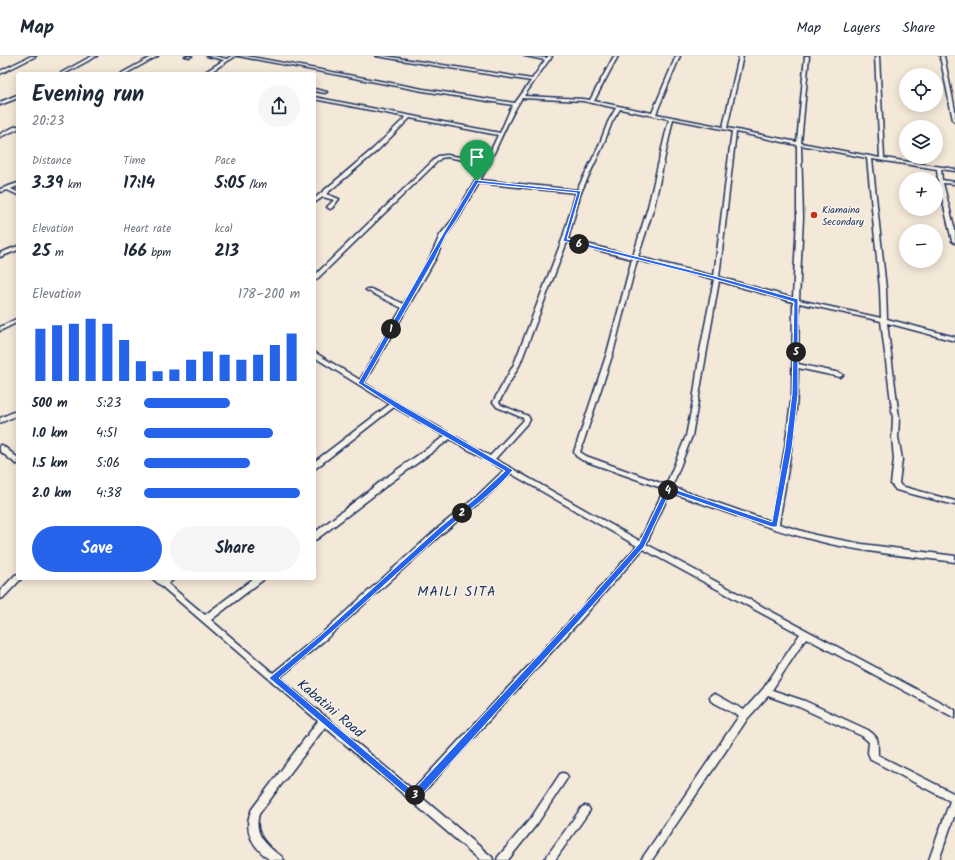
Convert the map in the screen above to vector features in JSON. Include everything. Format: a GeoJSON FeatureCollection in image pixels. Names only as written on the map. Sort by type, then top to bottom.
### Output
{"type":"FeatureCollection","features":[{"type":"Feature","properties":{"kind":"street"},"geometry":{"type":"LineString","coordinates":[[0,73],[34,56]]}},
{"type":"Feature","properties":{"kind":"street"},"geometry":{"type":"LineString","coordinates":[[65,72],[95,56]]}},
{"type":"Feature","properties":{"kind":"street"},"geometry":{"type":"LineString","coordinates":[[126,72],[156,56]]}},
{"type":"Feature","properties":{"kind":"street"},"geometry":{"type":"LineString","coordinates":[[209,56],[228,60]]}},
{"type":"Feature","properties":{"kind":"street"},"geometry":{"type":"LineString","coordinates":[[207,72],[234,56]]}},
{"type":"Feature","properties":{"kind":"street"},"geometry":{"type":"LineString","coordinates":[[240,56],[423,90],[516,104]]}},
{"type":"Feature","properties":{"kind":"street"},"geometry":{"type":"LineString","coordinates":[[378,56],[534,80]]}},
{"type":"Feature","properties":{"kind":"street"},"geometry":{"type":"LineString","coordinates":[[527,56],[550,58]]}},
{"type":"Feature","properties":{"kind":"street"},"geometry":{"type":"LineString","coordinates":[[590,102],[616,56]]}},
{"type":"Feature","properties":{"kind":"street"},"geometry":{"type":"LineString","coordinates":[[654,114],[678,56]]}},
{"type":"Feature","properties":{"kind":"street"},"geometry":{"type":"LineString","coordinates":[[725,129],[741,56]]}},
{"type":"Feature","properties":{"kind":"street"},"geometry":{"type":"LineString","coordinates":[[775,526],[795,394],[797,324],[796,301],[800,218],[798,144],[807,56]]}},
{"type":"Feature","properties":{"kind":"street"},"geometry":{"type":"LineString","coordinates":[[877,56],[882,159]]}},
{"type":"Feature","properties":{"kind":"street"},"geometry":{"type":"LineString","coordinates":[[942,56],[955,120]]}},
{"type":"Feature","properties":{"kind":"street"},"geometry":{"type":"LineString","coordinates":[[360,383],[433,258],[443,235],[455,219],[488,163],[500,134],[516,104],[550,58]]}},
{"type":"Feature","properties":{"kind":"street"},"geometry":{"type":"LineString","coordinates":[[316,90],[325,92]]}},
{"type":"Feature","properties":{"kind":"street"},"geometry":{"type":"LineString","coordinates":[[0,104],[16,97]]}},
{"type":"Feature","properties":{"kind":"street"},"geometry":{"type":"LineString","coordinates":[[521,97],[574,99],[798,144],[869,157],[955,170]]}},
{"type":"Feature","properties":{"kind":"street"},"geometry":{"type":"LineString","coordinates":[[316,98],[500,134]]}},
{"type":"Feature","properties":{"kind":"street"},"geometry":{"type":"LineString","coordinates":[[490,460],[527,420],[524,416],[496,403],[517,364],[565,240],[579,192],[600,148],[610,122],[618,108]]}},
{"type":"Feature","properties":{"kind":"street"},"geometry":{"type":"LineString","coordinates":[[316,199],[375,150],[410,116]]}},
{"type":"Feature","properties":{"kind":"street"},"geometry":{"type":"LineString","coordinates":[[671,118],[652,207],[633,266],[625,299],[619,314],[610,353],[594,399],[578,454],[584,458],[641,477],[668,489],[775,526],[815,538],[862,548],[955,559]]}},
{"type":"Feature","properties":{"kind":"street"},"geometry":{"type":"LineString","coordinates":[[0,136],[16,128]]}},
{"type":"Feature","properties":{"kind":"street"},"geometry":{"type":"LineString","coordinates":[[414,797],[575,621],[642,545],[668,489],[690,429],[696,401],[702,351],[716,278],[734,131]]}},
{"type":"Feature","properties":{"kind":"street"},"geometry":{"type":"LineString","coordinates":[[316,277],[440,157],[447,156],[488,163]]}},
{"type":"Feature","properties":{"kind":"street"},"geometry":{"type":"LineString","coordinates":[[869,157],[883,281],[884,320],[896,418],[895,437],[898,460],[896,484],[899,488],[955,503]]}},
{"type":"Feature","properties":{"kind":"street"},"geometry":{"type":"LineString","coordinates":[[939,168],[940,172]]}},
{"type":"Feature","properties":{"kind":"street"},"geometry":{"type":"LineString","coordinates":[[477,181],[579,192]]}},
{"type":"Feature","properties":{"kind":"street"},"geometry":{"type":"LineString","coordinates":[[943,181],[955,183]]}},
{"type":"Feature","properties":{"kind":"street"},"geometry":{"type":"LineString","coordinates":[[0,191],[16,185]]}},
{"type":"Feature","properties":{"kind":"street"},"geometry":{"type":"LineString","coordinates":[[943,188],[953,224],[955,241]]}},
{"type":"Feature","properties":{"kind":"street"},"geometry":{"type":"LineString","coordinates":[[8,189],[16,193]]}},
{"type":"Feature","properties":{"kind":"street"},"geometry":{"type":"LineString","coordinates":[[322,195],[337,199],[330,207]]}},
{"type":"Feature","properties":{"kind":"street"},"geometry":{"type":"LineString","coordinates":[[565,240],[716,278],[796,301],[884,320],[955,339]]}},
{"type":"Feature","properties":{"kind":"street"},"geometry":{"type":"LineString","coordinates":[[0,255],[16,249]]}},
{"type":"Feature","properties":{"kind":"street"},"geometry":{"type":"LineString","coordinates":[[369,290],[405,307]]}},
{"type":"Feature","properties":{"kind":"street"},"geometry":{"type":"LineString","coordinates":[[0,329],[16,321]]}},
{"type":"Feature","properties":{"kind":"street"},"geometry":{"type":"LineString","coordinates":[[316,355],[394,404],[490,460],[804,634],[955,714]]}},
{"type":"Feature","properties":{"kind":"street"},"geometry":{"type":"LineString","coordinates":[[795,365],[840,375]]}},
{"type":"Feature","properties":{"kind":"street"},"geometry":{"type":"LineString","coordinates":[[316,464],[394,404]]}},
{"type":"Feature","properties":{"kind":"street"},"geometry":{"type":"LineString","coordinates":[[0,421],[16,413]]}},
{"type":"Feature","properties":{"kind":"street"},"geometry":{"type":"LineString","coordinates":[[316,534],[381,485],[450,436]]}},
{"type":"Feature","properties":{"kind":"street"},"geometry":{"type":"LineString","coordinates":[[0,447],[16,460]]}},
{"type":"Feature","properties":{"kind":"street"},"geometry":{"type":"LineString","coordinates":[[273,678],[324,636],[441,530],[479,499],[509,470]]}},
{"type":"Feature","properties":{"kind":"street"},"geometry":{"type":"LineString","coordinates":[[0,596],[16,579]]}},
{"type":"Feature","properties":{"kind":"street","name":"Kabatini Road"},"geometry":{"type":"LineString","coordinates":[[163,580],[205,620],[488,860]]}},
{"type":"Feature","properties":{"kind":"street"},"geometry":{"type":"LineString","coordinates":[[205,620],[257,580]]}},
{"type":"Feature","properties":{"kind":"street"},"geometry":{"type":"LineString","coordinates":[[646,860],[745,715],[766,692],[804,634]]}},
{"type":"Feature","properties":{"kind":"street"},"geometry":{"type":"LineString","coordinates":[[766,692],[802,704],[865,733],[874,740],[875,744],[872,754],[874,757],[955,799],[934,860]]}},
{"type":"Feature","properties":{"kind":"street"},"geometry":{"type":"LineString","coordinates":[[714,698],[745,715]]}},
{"type":"Feature","properties":{"kind":"street"},"geometry":{"type":"LineString","coordinates":[[279,860],[272,856],[258,840],[252,825],[255,812],[324,721]]}},
{"type":"Feature","properties":{"kind":"street"},"geometry":{"type":"LineString","coordinates":[[502,860],[534,821],[563,777]]}},
{"type":"Feature","properties":{"kind":"street"},"geometry":{"type":"LineString","coordinates":[[549,860],[585,810]]}},
{"type":"Feature","properties":{"kind":"place","name":"Kiamaina Secondary"},"geometry":{"type":"Point","coordinates":[814,215]}},
{"type":"Feature","properties":{"kind":"district","name":"MAILI SITA"},"geometry":{"type":"Point","coordinates":[457,591]}},
{"type":"Feature","properties":{"kind":"route"},"geometry":{"type":"LineString","coordinates":[[477,181],[579,192],[565,240],[716,278],[796,301],[797,324],[795,394],[775,526],[668,489],[642,545],[575,621],[505,695],[414,797],[273,678],[324,636],[441,530],[479,499],[509,470],[402,409],[360,383],[433,258],[443,235],[455,219],[477,181]]}}]}
